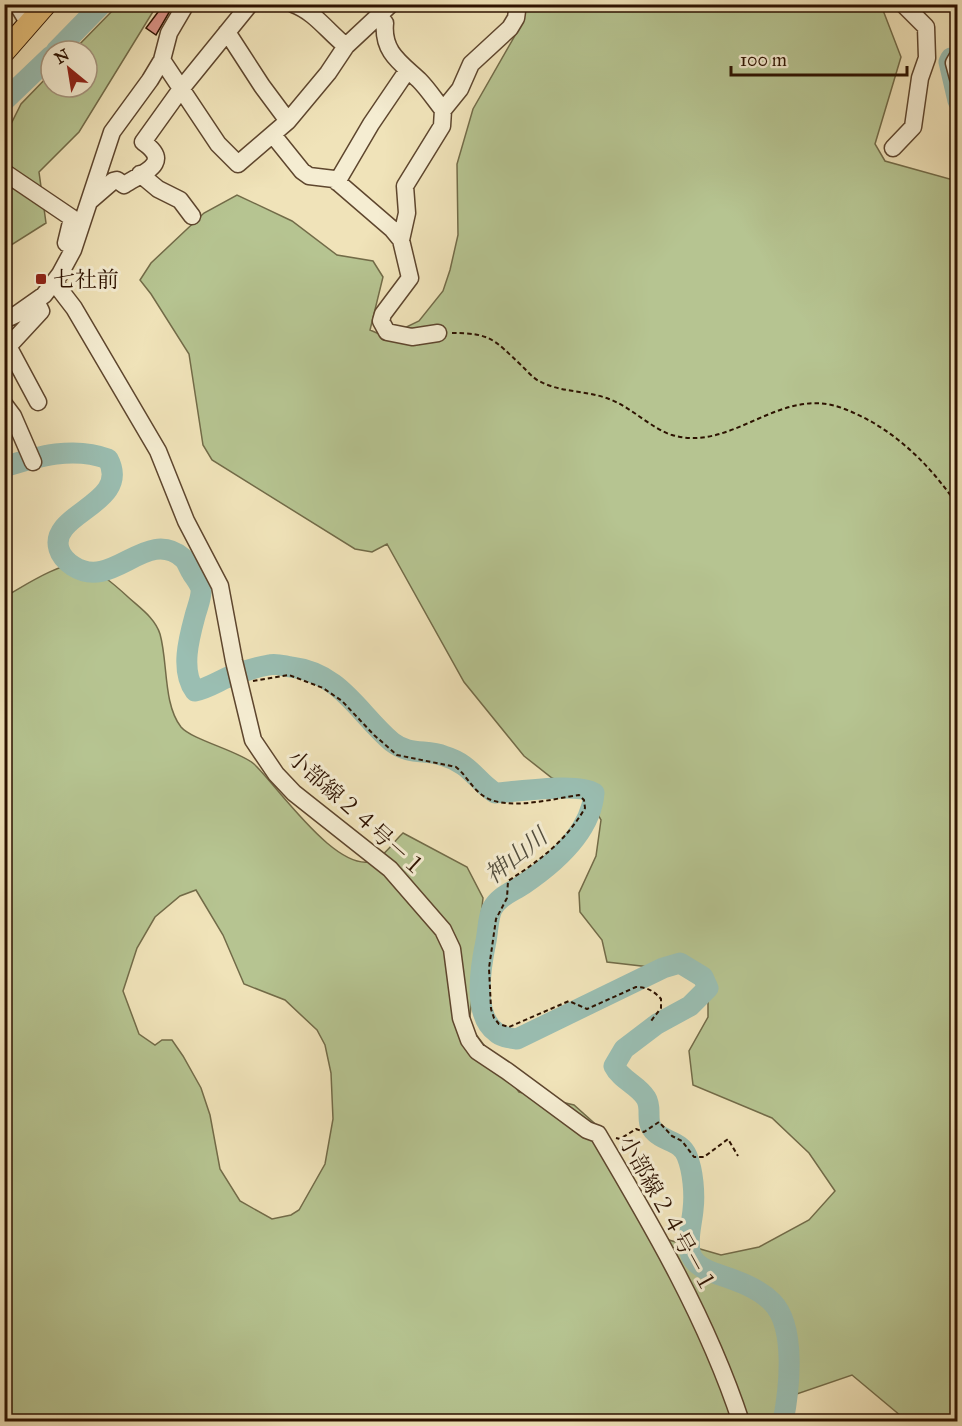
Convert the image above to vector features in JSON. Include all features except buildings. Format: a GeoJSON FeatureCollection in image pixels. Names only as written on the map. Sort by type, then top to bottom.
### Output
{"type":"FeatureCollection","features":[{"type":"Feature","properties":{"kind":"main road"},"geometry":{"type":"LineString","coordinates":[[4,52],[46,4]]}},
{"type":"Feature","properties":{"kind":"street"},"geometry":{"type":"LineString","coordinates":[[17,4],[29,24]]}},
{"type":"Feature","properties":{"kind":"street"},"geometry":{"type":"LineString","coordinates":[[4,320],[44,295],[73,250],[112,132],[162,60],[169,33],[186,4]]}},
{"type":"Feature","properties":{"kind":"street"},"geometry":{"type":"LineString","coordinates":[[91,201],[113,181],[117,180],[124,185],[154,165],[157,158],[155,151],[143,142],[181,89],[250,4]]}},
{"type":"Feature","properties":{"kind":"street"},"geometry":{"type":"LineString","coordinates":[[293,4],[317,18],[346,46]]}},
{"type":"Feature","properties":{"kind":"street"},"geometry":{"type":"LineString","coordinates":[[438,333],[412,337],[387,332],[381,321],[383,314],[410,278],[401,240],[407,213],[405,186],[442,126],[443,110],[460,89],[471,64],[510,28],[516,18],[518,4]]}},
{"type":"Feature","properties":{"kind":"street"},"geometry":{"type":"LineString","coordinates":[[893,148],[913,127],[920,78],[927,58],[926,27],[903,4]]}},
{"type":"Feature","properties":{"kind":"street"},"geometry":{"type":"LineString","coordinates":[[162,60],[218,144],[238,164],[288,122],[328,73],[346,46],[385,10]]}},
{"type":"Feature","properties":{"kind":"street"},"geometry":{"type":"LineString","coordinates":[[385,10],[384,33],[395,59],[407,72],[418,79],[443,110]]}},
{"type":"Feature","properties":{"kind":"street"},"geometry":{"type":"LineString","coordinates":[[227,32],[288,122]]}},
{"type":"Feature","properties":{"kind":"street"},"geometry":{"type":"LineString","coordinates":[[957,56],[954,63],[957,78]]}},
{"type":"Feature","properties":{"kind":"street"},"geometry":{"type":"LineString","coordinates":[[337,182],[371,124],[407,72]]}},
{"type":"Feature","properties":{"kind":"street"},"geometry":{"type":"LineString","coordinates":[[273,135],[302,171],[309,176],[334,179],[392,229],[401,240]]}},
{"type":"Feature","properties":{"kind":"street"},"geometry":{"type":"LineString","coordinates":[[5,172],[72,218],[66,246],[73,250]]}},
{"type":"Feature","properties":{"kind":"street"},"geometry":{"type":"LineString","coordinates":[[140,174],[158,189],[180,200],[192,216]]}},
{"type":"Feature","properties":{"kind":"street","name":"小部線２４号－１"},"geometry":{"type":"LineString","coordinates":[[54,282],[74,308],[158,451],[186,521],[220,586],[234,661],[253,740],[276,774],[294,793],[390,869],[443,930],[452,949],[461,1018],[469,1040],[477,1051],[586,1130],[598,1134],[658,1236],[687,1291],[726,1375],[741,1422]]}},
{"type":"Feature","properties":{"kind":"street"},"geometry":{"type":"LineString","coordinates":[[36,301],[41,311],[6,348],[38,402]]}},
{"type":"Feature","properties":{"kind":"street"},"geometry":{"type":"LineString","coordinates":[[4,404],[18,424],[33,462]]}},
{"type":"Feature","properties":{"kind":"path"},"geometry":{"type":"LineString","coordinates":[[438,333],[476,333],[489,337],[537,380],[557,389],[608,398],[671,435],[701,439],[721,434],[776,410],[822,403],[840,407],[875,422],[920,458],[957,506]]}},
{"type":"Feature","properties":{"kind":"path"},"geometry":{"type":"LineString","coordinates":[[239,684],[289,675],[323,688],[342,701],[387,748],[397,755],[456,767],[480,794],[490,801],[507,804],[579,795],[584,800],[585,808],[565,838],[538,862],[508,881],[507,898],[496,919],[489,968],[491,1009],[499,1024],[509,1027],[569,1001],[587,1009],[636,987],[645,987],[661,999],[661,1008],[651,1021]]}},
{"type":"Feature","properties":{"kind":"path"},"geometry":{"type":"LineString","coordinates":[[598,1134],[620,1139],[636,1129],[644,1132],[659,1122],[672,1136],[682,1142],[694,1157],[704,1157],[728,1139],[738,1156]]}},
{"type":"Feature","properties":{"kind":"green space"},"geometry":{"type":"Polygon","coordinates":[[[118,5],[150,5],[154,10],[79,132],[39,172],[46,223],[5,249],[4,138],[21,104],[39,85],[39,99],[99,99],[99,39],[85,39],[118,5]]]}},
{"type":"Feature","properties":{"kind":"green space"},"geometry":{"type":"Polygon","coordinates":[[[521,5],[881,5],[901,57],[875,144],[885,161],[957,181],[957,1421],[907,1421],[852,1375],[782,1399],[783,1421],[5,1421],[4,597],[62,567],[79,565],[93,570],[111,582],[147,614],[155,623],[160,634],[171,707],[181,727],[254,764],[293,809],[328,844],[346,856],[362,862],[377,859],[403,833],[467,867],[483,898],[469,1025],[519,1092],[574,1105],[602,1130],[632,1175],[653,1222],[669,1240],[721,1255],[759,1247],[809,1220],[835,1191],[809,1153],[772,1118],[693,1085],[689,1051],[708,1017],[708,983],[676,970],[607,962],[602,940],[580,912],[579,893],[596,856],[601,820],[583,792],[552,778],[524,756],[464,682],[387,544],[372,552],[355,549],[212,460],[203,445],[189,354],[140,280],[151,263],[204,213],[237,195],[292,221],[337,255],[373,261],[383,277],[370,330],[386,337],[419,321],[443,291],[450,270],[458,235],[457,164],[473,109],[517,32],[521,5]],[[196,890],[180,896],[155,917],[137,948],[123,991],[139,1034],[155,1045],[162,1040],[172,1040],[201,1088],[210,1115],[220,1169],[240,1201],[272,1219],[291,1215],[299,1210],[325,1164],[333,1119],[331,1073],[325,1045],[317,1030],[285,1000],[244,984],[223,935],[196,890]]]}},
{"type":"Feature","properties":{"kind":"waterway"},"geometry":{"type":"LineString","coordinates":[[68,39],[102,4]]}},
{"type":"Feature","properties":{"kind":"waterway"},"geometry":{"type":"LineString","coordinates":[[951,58],[949,62],[958,101]]}},
{"type":"Feature","properties":{"kind":"waterway"},"geometry":{"type":"LineString","coordinates":[[4,101],[39,67]]}},
{"type":"Feature","properties":{"kind":"waterway","name":"神山川"},"geometry":{"type":"LineString","coordinates":[[4,467],[56,454],[82,453],[108,459],[112,474],[109,487],[100,498],[65,526],[59,537],[60,552],[73,566],[88,572],[102,571],[156,549],[169,550],[184,559],[201,589],[187,654],[188,674],[195,691],[228,677],[272,664],[308,671],[323,677],[348,696],[392,742],[412,751],[437,754],[453,759],[461,763],[495,793],[546,788],[574,788],[594,793],[586,821],[570,845],[536,876],[502,897],[492,909],[482,963],[480,989],[484,1014],[488,1024],[498,1034],[517,1039],[663,968],[680,963],[703,977],[708,988],[690,1006],[657,1024],[624,1049],[614,1066],[646,1098],[650,1124],[655,1132],[677,1144],[687,1156],[694,1190],[689,1244],[693,1259],[707,1270],[754,1289],[772,1302],[780,1313],[785,1327],[789,1360],[783,1422]]}},
{"type":"Feature","properties":{"kind":"place","name":"七社前"},"geometry":{"type":"Point","coordinates":[41,279]}}]}
